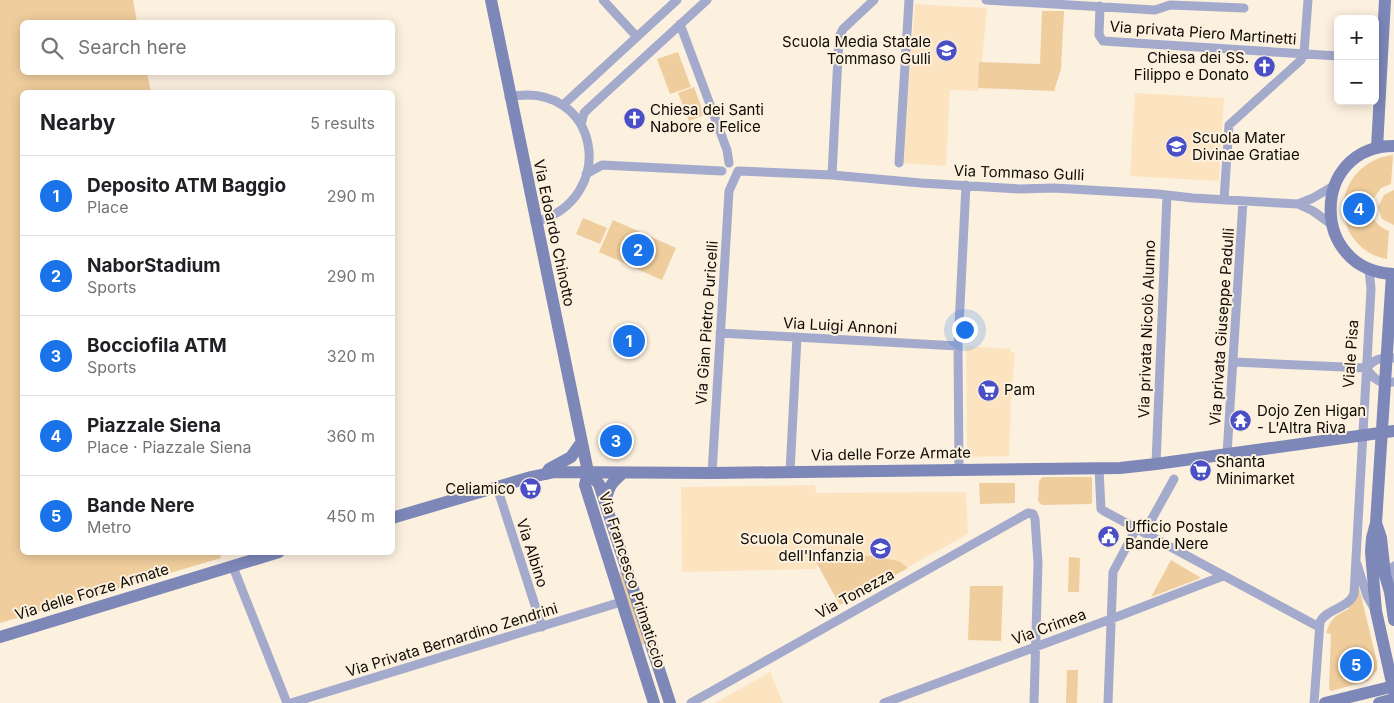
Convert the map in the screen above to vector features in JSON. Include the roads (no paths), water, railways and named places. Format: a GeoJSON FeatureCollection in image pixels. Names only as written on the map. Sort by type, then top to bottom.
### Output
{"type":"FeatureCollection","features":[{"type":"Feature","properties":{"kind":"street","name":"Via Edoardo Chinotto"},"geometry":{"type":"LineString","coordinates":[[490,0],[588,472]]}},
{"type":"Feature","properties":{"kind":"street"},"geometry":{"type":"LineString","coordinates":[[603,0],[637,36]]}},
{"type":"Feature","properties":{"kind":"street"},"geometry":{"type":"LineString","coordinates":[[563,105],[677,0]]}},
{"type":"Feature","properties":{"kind":"street"},"geometry":{"type":"LineString","coordinates":[[581,125],[584,113],[588,109],[706,0]]}},
{"type":"Feature","properties":{"kind":"street"},"geometry":{"type":"LineString","coordinates":[[832,175],[839,37],[843,29],[874,0]]}},
{"type":"Feature","properties":{"kind":"street"},"geometry":{"type":"LineString","coordinates":[[899,163],[909,0]]}},
{"type":"Feature","properties":{"kind":"street","name":"Via privata Piero Martinetti"},"geometry":{"type":"LineString","coordinates":[[986,0],[1100,6],[1113,4],[1156,10],[1173,5],[1244,8]]}},
{"type":"Feature","properties":{"kind":"street"},"geometry":{"type":"LineString","coordinates":[[1224,200],[1230,123],[1301,60],[1304,53],[1308,0]]}},
{"type":"Feature","properties":{"kind":"street"},"geometry":{"type":"LineString","coordinates":[[1379,59],[1385,0]]}},
{"type":"Feature","properties":{"kind":"street","name":"Via privata Piero Martinetti"},"geometry":{"type":"LineString","coordinates":[[1100,6],[1099,35],[1103,41],[1334,56]]}},
{"type":"Feature","properties":{"kind":"street"},"geometry":{"type":"LineString","coordinates":[[680,24],[727,150],[729,162]]}},
{"type":"Feature","properties":{"kind":"street"},"geometry":{"type":"LineString","coordinates":[[1377,148],[1379,60]]}},
{"type":"Feature","properties":{"kind":"street"},"geometry":{"type":"LineString","coordinates":[[509,97],[537,94],[546,96],[563,105],[571,111],[581,125],[592,156],[602,166]]}},
{"type":"Feature","properties":{"kind":"street"},"geometry":{"type":"LineString","coordinates":[[1325,703],[1370,691],[1393,688],[1376,611],[1371,552],[1388,432],[1393,274],[1369,269],[1345,252],[1336,239],[1331,224],[1330,200],[1335,184],[1343,171],[1354,160],[1377,148],[1394,146]]}},
{"type":"Feature","properties":{"kind":"street"},"geometry":{"type":"LineString","coordinates":[[535,222],[556,214],[566,207],[579,191],[586,174],[589,149]]}},
{"type":"Feature","properties":{"kind":"street"},"geometry":{"type":"LineString","coordinates":[[722,171],[729,162]]}},
{"type":"Feature","properties":{"kind":"street"},"geometry":{"type":"LineString","coordinates":[[586,174],[602,166],[722,171],[727,177],[736,174],[735,165],[729,162]]}},
{"type":"Feature","properties":{"kind":"street","name":"Via Tommaso Gulli"},"geometry":{"type":"LineString","coordinates":[[736,174],[832,175],[904,182],[1034,190],[1054,188],[1298,204],[1313,211],[1331,224]]}},
{"type":"Feature","properties":{"kind":"street","name":"Via Gian Pietro Puricelli"},"geometry":{"type":"LineString","coordinates":[[712,473],[729,191],[736,174]]}},
{"type":"Feature","properties":{"kind":"street"},"geometry":{"type":"LineString","coordinates":[[1298,204],[1335,184]]}},
{"type":"Feature","properties":{"kind":"street"},"geometry":{"type":"LineString","coordinates":[[959,470],[958,346],[966,185]]}},
{"type":"Feature","properties":{"kind":"street","name":"Via privata Nicolò Alunno"},"geometry":{"type":"LineString","coordinates":[[1156,464],[1167,195]]}},
{"type":"Feature","properties":{"kind":"street","name":"Via privata Giuseppe Padulli"},"geometry":{"type":"LineString","coordinates":[[1227,454],[1243,201]]}},
{"type":"Feature","properties":{"kind":"street","name":"Viale Pisa"},"geometry":{"type":"LineString","coordinates":[[1319,627],[1324,616],[1349,602],[1352,597],[1356,562],[1371,288],[1369,269]]}},
{"type":"Feature","properties":{"kind":"street","name":"Via Luigi Annoni"},"geometry":{"type":"LineString","coordinates":[[720,333],[958,346]]}},
{"type":"Feature","properties":{"kind":"street"},"geometry":{"type":"LineString","coordinates":[[790,472],[797,337]]}},
{"type":"Feature","properties":{"kind":"street"},"geometry":{"type":"LineString","coordinates":[[1366,368],[1373,360],[1390,358]]}},
{"type":"Feature","properties":{"kind":"street"},"geometry":{"type":"LineString","coordinates":[[1234,362],[1366,368]]}},
{"type":"Feature","properties":{"kind":"street"},"geometry":{"type":"LineString","coordinates":[[1366,368],[1374,379],[1379,382],[1390,382]]}},
{"type":"Feature","properties":{"kind":"street","name":"Via delle Forze Armate"},"geometry":{"type":"LineString","coordinates":[[395,517],[546,474],[588,472],[712,473],[1099,468],[1156,464],[1388,432]]}},
{"type":"Feature","properties":{"kind":"street"},"geometry":{"type":"LineString","coordinates":[[546,474],[549,469],[571,456],[581,443]]}},
{"type":"Feature","properties":{"kind":"street"},"geometry":{"type":"LineString","coordinates":[[1099,468],[1101,509],[1319,627],[1314,703]]}},
{"type":"Feature","properties":{"kind":"street","name":"Via Francesco Primaticcio"},"geometry":{"type":"LineString","coordinates":[[588,472],[599,484],[670,703]]}},
{"type":"Feature","properties":{"kind":"street","name":"Via Francesco Primaticcio"},"geometry":{"type":"LineString","coordinates":[[588,472],[585,485],[654,703]]}},
{"type":"Feature","properties":{"kind":"street"},"geometry":{"type":"LineString","coordinates":[[606,505],[607,493],[613,481],[623,473]]}},
{"type":"Feature","properties":{"kind":"street"},"geometry":{"type":"LineString","coordinates":[[1108,703],[1112,572],[1174,479]]}},
{"type":"Feature","properties":{"kind":"street","name":"Via Albino"},"geometry":{"type":"LineString","coordinates":[[497,487],[542,627]]}},
{"type":"Feature","properties":{"kind":"street","name":"Via Tonezza"},"geometry":{"type":"LineString","coordinates":[[692,703],[1028,513],[1033,514],[1035,519],[1038,558],[1036,646]]}},
{"type":"Feature","properties":{"kind":"street"},"geometry":{"type":"LineString","coordinates":[[1376,524],[1381,538],[1384,575],[1390,592],[1394,620]]}},
{"type":"Feature","properties":{"kind":"street","name":"Via delle Forze Armate"},"geometry":{"type":"LineString","coordinates":[[0,637],[270,555]]}},
{"type":"Feature","properties":{"kind":"street"},"geometry":{"type":"LineString","coordinates":[[610,564],[615,560],[623,562]]}},
{"type":"Feature","properties":{"kind":"street"},"geometry":{"type":"LineString","coordinates":[[1356,562],[1367,596],[1376,611]]}},
{"type":"Feature","properties":{"kind":"street"},"geometry":{"type":"LineString","coordinates":[[1390,592],[1394,566]]}},
{"type":"Feature","properties":{"kind":"street"},"geometry":{"type":"LineString","coordinates":[[233,567],[289,703]]}},
{"type":"Feature","properties":{"kind":"street","name":"Via Crimea"},"geometry":{"type":"LineString","coordinates":[[887,703],[1223,576]]}},
{"type":"Feature","properties":{"kind":"street","name":"Via Privata Bernardino Zendrini"},"geometry":{"type":"LineString","coordinates":[[289,703],[622,602]]}},
{"type":"Feature","properties":{"kind":"street"},"geometry":{"type":"LineString","coordinates":[[637,649],[647,650],[650,645]]}},
{"type":"Feature","properties":{"kind":"street"},"geometry":{"type":"LineString","coordinates":[[1034,703],[1036,646]]}},
{"type":"Feature","properties":{"kind":"street"},"geometry":{"type":"LineString","coordinates":[[642,662],[648,656],[655,659]]}},
{"type":"Feature","properties":{"kind":"street"},"geometry":{"type":"LineString","coordinates":[[1370,691],[1380,679],[1386,659]]}},
{"type":"Feature","properties":{"kind":"street"},"geometry":{"type":"LineString","coordinates":[[1379,703],[1394,699]]}},
{"type":"Feature","properties":{"kind":"place","name":"Scuola Media Statale Tommaso Gulli"},"geometry":{"type":"Point","coordinates":[947,51]}},
{"type":"Feature","properties":{"kind":"place","name":"Chiesa dei SS. Filippo e Donato"},"geometry":{"type":"Point","coordinates":[1265,67]}},
{"type":"Feature","properties":{"kind":"place","name":"Chiesa dei Santi Nabore e Felice"},"geometry":{"type":"Point","coordinates":[634,119]}},
{"type":"Feature","properties":{"kind":"place","name":"Scuola Mater Divinae Gratiae"},"geometry":{"type":"Point","coordinates":[1176,147]}},
{"type":"Feature","properties":{"kind":"place","name":"Piazzale Siena"},"geometry":{"type":"Point","coordinates":[1359,209]}},
{"type":"Feature","properties":{"kind":"place","name":"NaborStadium"},"geometry":{"type":"Point","coordinates":[638,250]}},
{"type":"Feature","properties":{"kind":"place","name":"Deposito ATM Baggio"},"geometry":{"type":"Point","coordinates":[629,341]}},
{"type":"Feature","properties":{"kind":"place","name":"Pam"},"geometry":{"type":"Point","coordinates":[988,390]}},
{"type":"Feature","properties":{"kind":"place","name":"Dojo Zen Higan - L'Altra Riva"},"geometry":{"type":"Point","coordinates":[1241,420]}},
{"type":"Feature","properties":{"kind":"place","name":"Bocciofila ATM"},"geometry":{"type":"Point","coordinates":[616,441]}},
{"type":"Feature","properties":{"kind":"place","name":"Shanta Minimarket"},"geometry":{"type":"Point","coordinates":[1200,471]}},
{"type":"Feature","properties":{"kind":"place","name":"Celiamico"},"geometry":{"type":"Point","coordinates":[531,489]}},
{"type":"Feature","properties":{"kind":"place","name":"Ufficio Postale Bande Nere"},"geometry":{"type":"Point","coordinates":[1109,536]}},
{"type":"Feature","properties":{"kind":"place","name":"Scuola Comunale dell'Infanzia"},"geometry":{"type":"Point","coordinates":[880,548]}},
{"type":"Feature","properties":{"kind":"place","name":"Bande Nere"},"geometry":{"type":"Point","coordinates":[1356,665]}}]}
